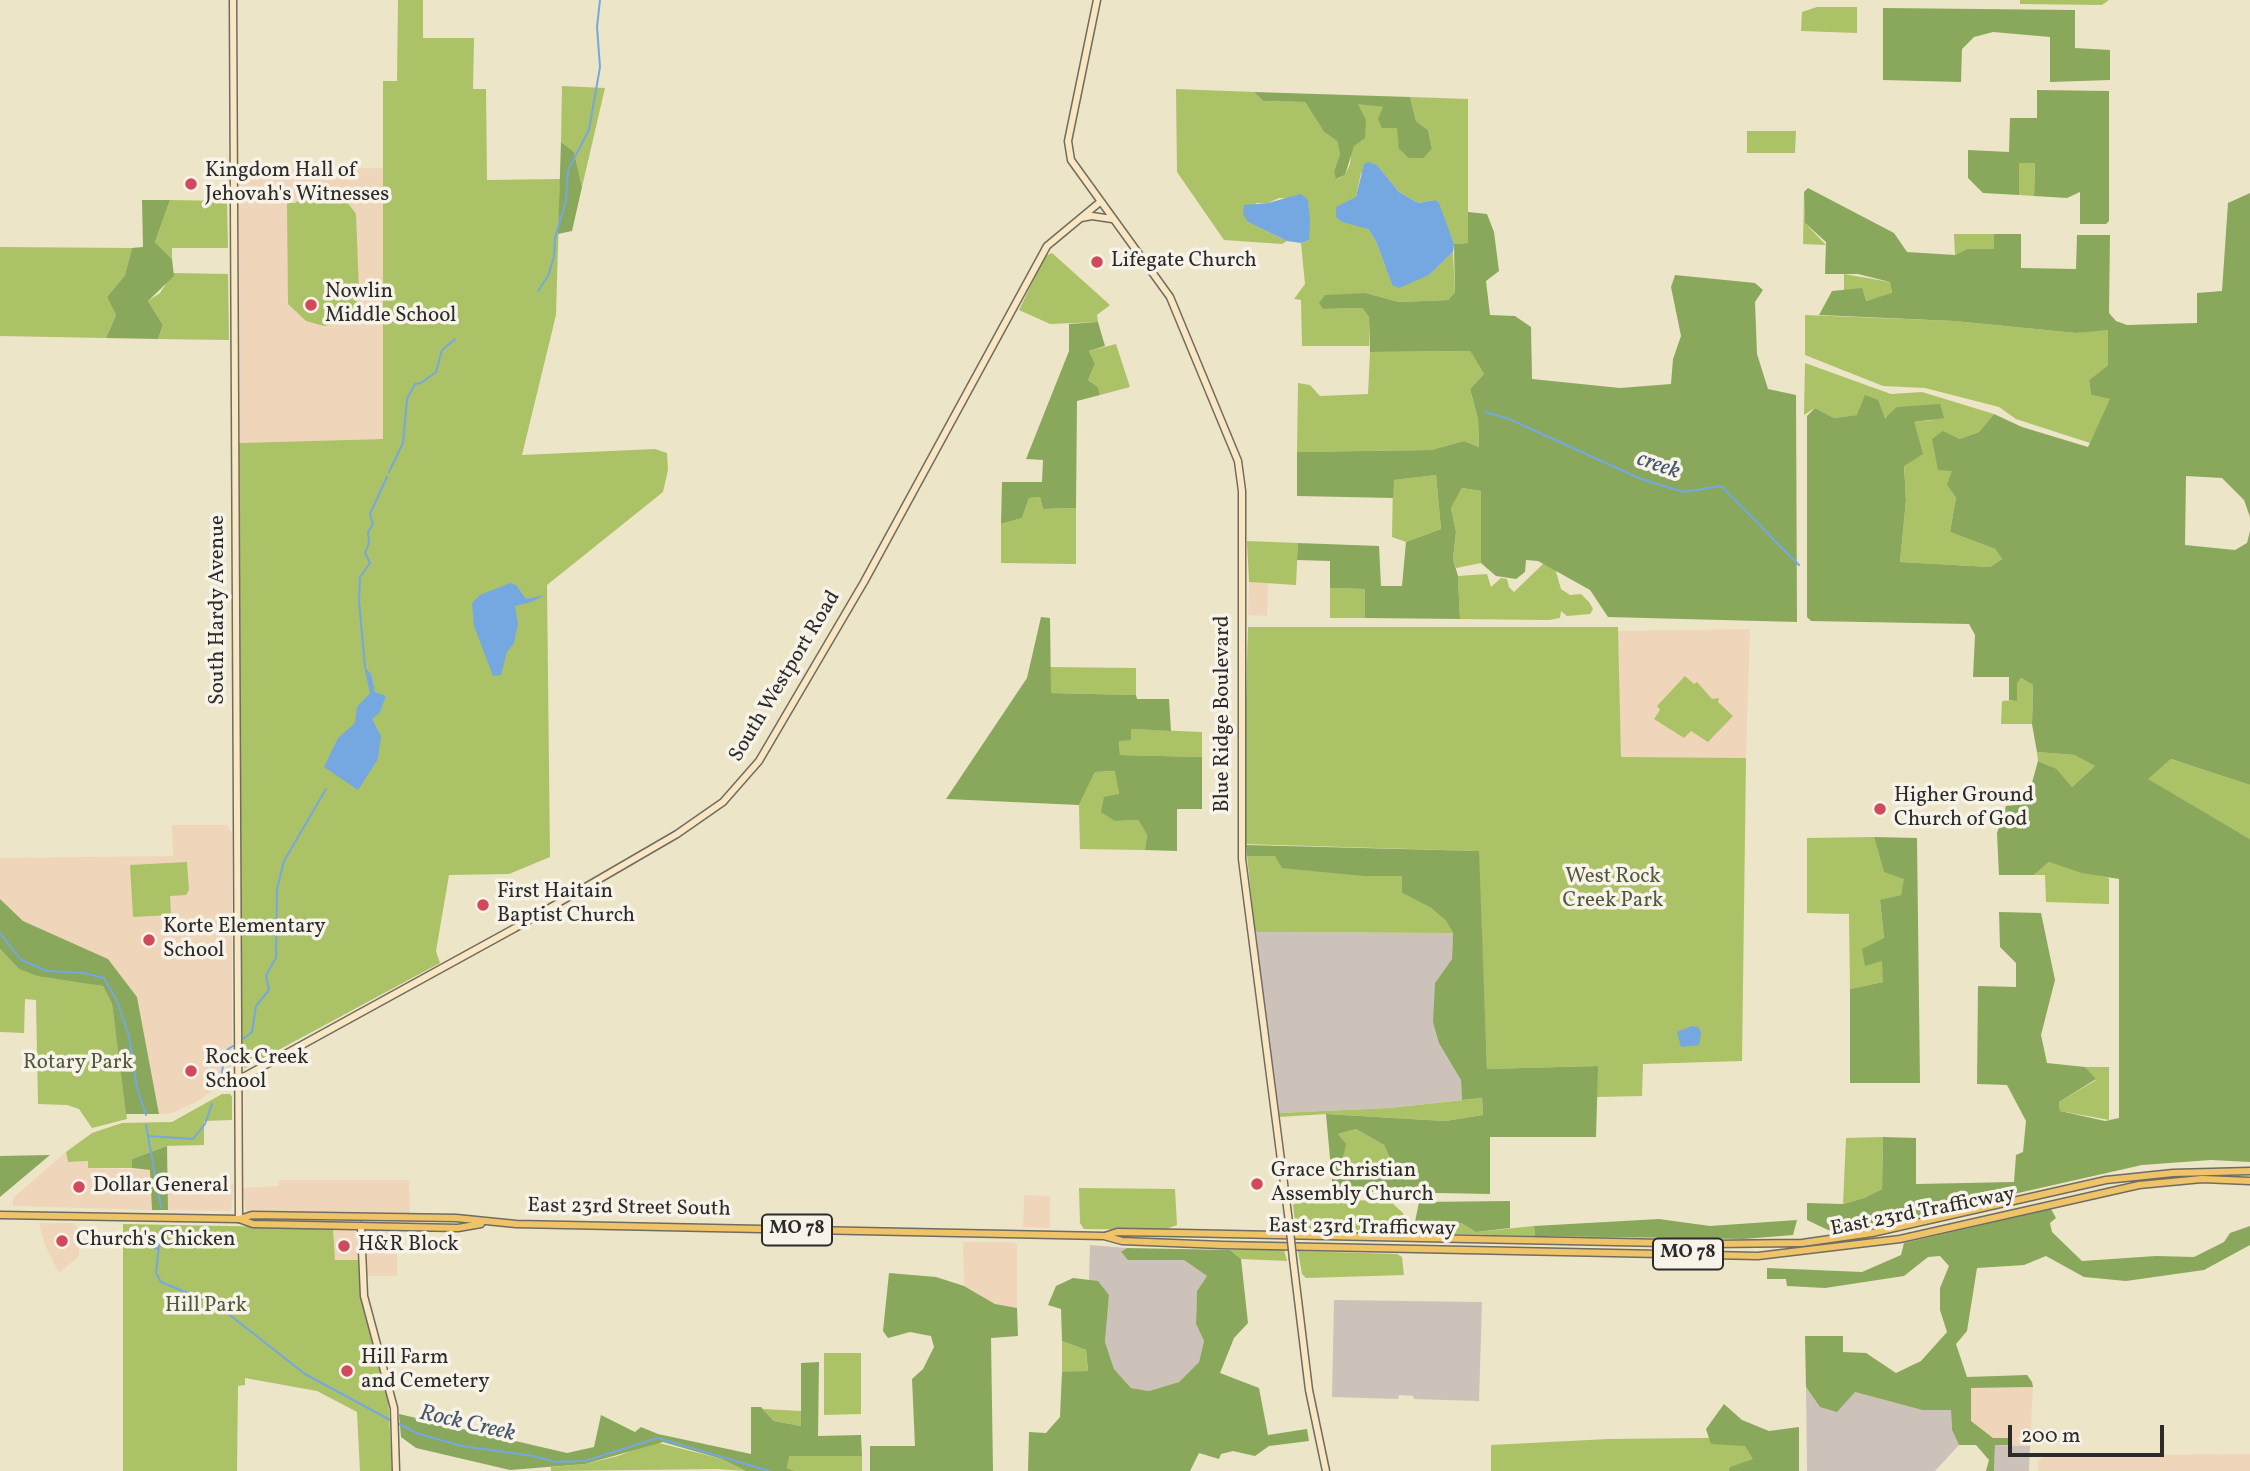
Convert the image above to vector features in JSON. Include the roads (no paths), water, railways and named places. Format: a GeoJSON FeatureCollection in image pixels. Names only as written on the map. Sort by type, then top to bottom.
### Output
{"type":"FeatureCollection","features":[{"type":"Feature","properties":{"kind":"main road","name":"East 23rd Trafficway"},"geometry":{"type":"LineString","coordinates":[[1223,1235],[1802,1243],[1872,1233],[2105,1180],[2186,1172],[2250,1171]]}},
{"type":"Feature","properties":{"kind":"main road","name":"East 23rd Trafficway"},"geometry":{"type":"LineString","coordinates":[[1222,1245],[1758,1256],[1900,1239],[2139,1185],[2202,1179],[2250,1181]]}},
{"type":"Feature","properties":{"kind":"main road","name":"East 23rd Street South"},"geometry":{"type":"LineString","coordinates":[[0,1215],[239,1219],[252,1215],[456,1218],[490,1223],[1104,1236],[1122,1241],[1222,1245]]}},
{"type":"Feature","properties":{"kind":"main road","name":"East 23rd Street South"},"geometry":{"type":"LineString","coordinates":[[239,1219],[253,1224],[458,1228],[490,1223]]}},
{"type":"Feature","properties":{"kind":"main road","name":"East 23rd Street South"},"geometry":{"type":"LineString","coordinates":[[1104,1236],[1117,1232],[1223,1235]]}},
{"type":"Feature","properties":{"kind":"street","name":"South Hardy Avenue"},"geometry":{"type":"LineString","coordinates":[[233,0],[239,1219]]}},
{"type":"Feature","properties":{"kind":"street","name":"Blue Ridge Boulevard"},"geometry":{"type":"LineString","coordinates":[[1097,0],[1068,141],[1074,167],[1170,297],[1238,461],[1242,491],[1242,859],[1309,1390],[1326,1471]]}},
{"type":"Feature","properties":{"kind":"street","name":"South Westport Road"},"geometry":{"type":"LineString","coordinates":[[238,1080],[527,921],[677,835],[723,802],[758,761],[864,582],[1047,246],[1100,202]]}},
{"type":"Feature","properties":{"kind":"street"},"geometry":{"type":"LineString","coordinates":[[1079,218],[1092,216],[1113,220]]}},
{"type":"Feature","properties":{"kind":"street"},"geometry":{"type":"LineString","coordinates":[[361,1226],[364,1296],[394,1408],[396,1471]]}},
{"type":"Feature","properties":{"kind":"water"},"geometry":{"type":"Polygon","coordinates":[[[1369,162],[1378,166],[1399,192],[1418,203],[1435,200],[1439,203],[1454,244],[1453,252],[1429,275],[1399,288],[1392,285],[1376,241],[1368,229],[1342,222],[1336,217],[1336,207],[1356,197],[1364,164],[1369,162]]]}},
{"type":"Feature","properties":{"kind":"water"},"geometry":{"type":"Polygon","coordinates":[[[1301,194],[1308,200],[1310,221],[1309,240],[1301,243],[1287,241],[1248,222],[1243,214],[1244,205],[1268,203],[1301,194]]]}},
{"type":"Feature","properties":{"kind":"water"},"geometry":{"type":"Polygon","coordinates":[[[510,583],[516,585],[526,599],[545,595],[515,606],[518,624],[514,643],[507,652],[501,675],[493,676],[474,626],[472,603],[480,595],[510,583]]]}},
{"type":"Feature","properties":{"kind":"water"},"geometry":{"type":"Polygon","coordinates":[[[364,666],[371,674],[375,692],[386,696],[380,712],[372,719],[381,736],[378,759],[358,790],[324,767],[338,738],[355,723],[357,707],[370,693],[364,666]]]}},
{"type":"Feature","properties":{"kind":"water"},"geometry":{"type":"Polygon","coordinates":[[[1692,1026],[1698,1027],[1701,1032],[1699,1045],[1681,1047],[1677,1032],[1692,1026]]]}},
{"type":"Feature","properties":{"kind":"waterway"},"geometry":{"type":"LineString","coordinates":[[538,291],[548,276],[554,257],[555,238],[566,201],[568,170],[589,130],[600,67],[597,27],[600,0]]}},
{"type":"Feature","properties":{"kind":"waterway"},"geometry":{"type":"LineString","coordinates":[[389,472],[403,443],[407,399],[415,384],[421,383],[436,372],[442,350],[455,339]]}},
{"type":"Feature","properties":{"kind":"waterway","name":"creek"},"geometry":{"type":"LineString","coordinates":[[1485,412],[1509,419],[1641,479],[1684,492],[1721,486],[1799,565]]}},
{"type":"Feature","properties":{"kind":"waterway"},"geometry":{"type":"LineString","coordinates":[[365,667],[359,601],[360,577],[370,563],[365,553],[369,543],[368,532],[373,524],[370,514],[387,477]]}},
{"type":"Feature","properties":{"kind":"waterway"},"geometry":{"type":"LineString","coordinates":[[243,1039],[252,1032],[256,1006],[269,990],[266,975],[276,958],[277,889],[284,861],[326,789]]}},
{"type":"Feature","properties":{"kind":"waterway","name":"Rock Creek"},"geometry":{"type":"LineString","coordinates":[[0,933],[21,960],[47,971],[83,973],[104,978],[117,1001],[129,1036],[137,1088],[146,1115]]}},
{"type":"Feature","properties":{"kind":"waterway"},"geometry":{"type":"LineString","coordinates":[[220,1088],[225,1051],[233,1046]]}},
{"type":"Feature","properties":{"kind":"waterway"},"geometry":{"type":"LineString","coordinates":[[148,1136],[193,1139],[205,1124],[212,1104]]}},
{"type":"Feature","properties":{"kind":"waterway","name":"Rock Creek"},"geometry":{"type":"LineString","coordinates":[[146,1125],[161,1207]]}},
{"type":"Feature","properties":{"kind":"waterway","name":"Rock Creek"},"geometry":{"type":"LineString","coordinates":[[161,1228],[156,1273],[161,1282],[217,1305],[305,1374],[392,1421]]}},
{"type":"Feature","properties":{"kind":"waterway"},"geometry":{"type":"LineString","coordinates":[[94,1244],[144,1243],[158,1249]]}},
{"type":"Feature","properties":{"kind":"waterway","name":"Rock Creek"},"geometry":{"type":"LineString","coordinates":[[397,1423],[419,1434],[462,1446],[533,1456],[555,1462],[585,1461],[658,1438],[769,1471]]}},
{"type":"Feature","properties":{"kind":"place","name":"Kingdom Hall of Jehovah's Witnesses"},"geometry":{"type":"Point","coordinates":[191,184]}},
{"type":"Feature","properties":{"kind":"place","name":"Lifegate Church"},"geometry":{"type":"Point","coordinates":[1097,262]}},
{"type":"Feature","properties":{"kind":"place","name":"Nowlin Middle School"},"geometry":{"type":"Point","coordinates":[311,305]}},
{"type":"Feature","properties":{"kind":"place","name":"Higher Ground Church of God"},"geometry":{"type":"Point","coordinates":[1880,809]}},
{"type":"Feature","properties":{"kind":"place","name":"First Haitain Baptist Church"},"geometry":{"type":"Point","coordinates":[483,905]}},
{"type":"Feature","properties":{"kind":"place","name":"Korte Elementary School"},"geometry":{"type":"Point","coordinates":[149,940]}},
{"type":"Feature","properties":{"kind":"place","name":"Rock Creek School"},"geometry":{"type":"Point","coordinates":[191,1071]}},
{"type":"Feature","properties":{"kind":"place","name":"Grace Christian Assembly Church"},"geometry":{"type":"Point","coordinates":[1257,1184]}},
{"type":"Feature","properties":{"kind":"place","name":"Dollar General"},"geometry":{"type":"Point","coordinates":[79,1187]}},
{"type":"Feature","properties":{"kind":"place","name":"Church's Chicken"},"geometry":{"type":"Point","coordinates":[62,1241]}},
{"type":"Feature","properties":{"kind":"place","name":"H&R Block"},"geometry":{"type":"Point","coordinates":[344,1246]}},
{"type":"Feature","properties":{"kind":"place","name":"Hill Farm and Cemetery"},"geometry":{"type":"Point","coordinates":[347,1371]}},
{"type":"Feature","properties":{"kind":"park label","name":"West Rock Creek Park"},"geometry":{"type":"Point","coordinates":[1613,890]}},
{"type":"Feature","properties":{"kind":"park label","name":"Rotary Park"},"geometry":{"type":"Point","coordinates":[78,1064]}},
{"type":"Feature","properties":{"kind":"park label","name":"Hill Park"},"geometry":{"type":"Point","coordinates":[206,1307]}}]}
